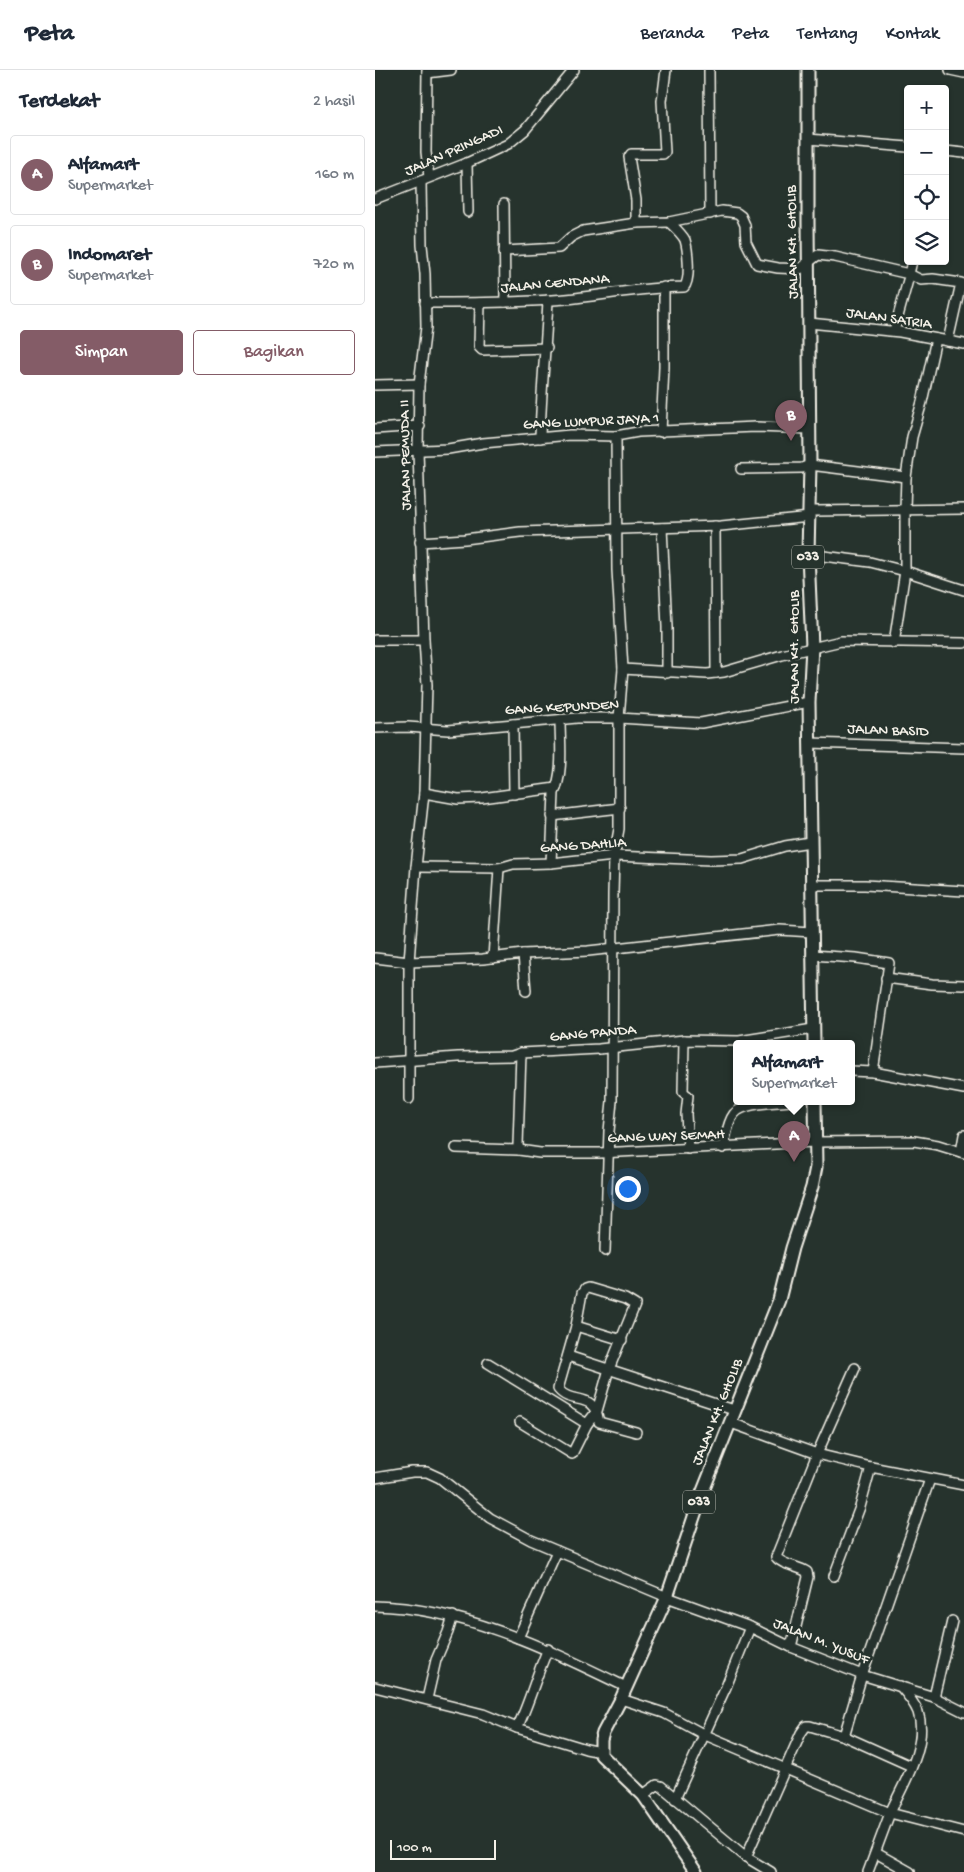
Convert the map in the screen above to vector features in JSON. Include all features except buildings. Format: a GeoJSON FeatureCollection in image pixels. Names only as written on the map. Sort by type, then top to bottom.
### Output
{"type":"FeatureCollection","features":[{"type":"Feature","properties":{"kind":"main road","name":"JALAN KH. GHOLIB"},"geometry":{"type":"LineString","coordinates":[[808,70],[810,466],[813,514],[808,554],[812,647],[809,702],[814,1040]]}},
{"type":"Feature","properties":{"kind":"main road","name":"JALAN KH. GHOLIB"},"geometry":{"type":"LineString","coordinates":[[601,1752],[603,1733],[621,1699],[667,1597],[701,1496],[779,1300],[792,1248],[812,1187],[816,1167],[815,1105]]}},
{"type":"Feature","properties":{"kind":"main road"},"geometry":{"type":"LineString","coordinates":[[601,1752],[601,1755],[607,1762],[643,1795],[696,1872]]}},
{"type":"Feature","properties":{"kind":"street"},"geometry":{"type":"LineString","coordinates":[[427,71],[451,70]]}},
{"type":"Feature","properties":{"kind":"street","name":"JALAN PRINGADI"},"geometry":{"type":"LineString","coordinates":[[375,199],[467,163],[508,144],[525,130],[574,70]]}},
{"type":"Feature","properties":{"kind":"street"},"geometry":{"type":"LineString","coordinates":[[636,223],[636,200],[629,157],[631,154],[637,153],[663,154],[665,152],[662,101],[666,70]]}},
{"type":"Feature","properties":{"kind":"street"},"geometry":{"type":"LineString","coordinates":[[709,70],[709,214]]}},
{"type":"Feature","properties":{"kind":"street"},"geometry":{"type":"LineString","coordinates":[[951,70],[964,73]]}},
{"type":"Feature","properties":{"kind":"street","name":"JALAN PEMUDA II"},"geometry":{"type":"LineString","coordinates":[[409,1099],[409,962],[415,867],[424,793],[427,685],[420,542],[418,450],[419,384],[426,327],[425,274],[422,245],[427,71]]}},
{"type":"Feature","properties":{"kind":"street"},"geometry":{"type":"LineString","coordinates":[[808,139],[904,148]]}},
{"type":"Feature","properties":{"kind":"street"},"geometry":{"type":"LineString","coordinates":[[949,151],[964,153]]}},
{"type":"Feature","properties":{"kind":"street"},"geometry":{"type":"LineString","coordinates":[[467,163],[468,212]]}},
{"type":"Feature","properties":{"kind":"street"},"geometry":{"type":"LineString","coordinates":[[504,204],[505,302]]}},
{"type":"Feature","properties":{"kind":"street"},"geometry":{"type":"LineString","coordinates":[[505,251],[559,248],[571,237],[583,231],[636,223],[669,222],[722,211],[737,213],[745,224],[746,242],[757,264],[799,269],[818,255],[835,257],[921,280],[933,279],[961,284],[948,341]]}},
{"type":"Feature","properties":{"kind":"street","name":"JALAN CENDANA"},"geometry":{"type":"LineString","coordinates":[[425,303],[548,300],[665,287],[684,287],[686,286],[688,260],[686,244],[684,238],[669,222]]}},
{"type":"Feature","properties":{"kind":"street"},"geometry":{"type":"LineString","coordinates":[[895,331],[910,265]]}},
{"type":"Feature","properties":{"kind":"street"},"geometry":{"type":"LineString","coordinates":[[661,432],[665,287]]}},
{"type":"Feature","properties":{"kind":"street"},"geometry":{"type":"LineString","coordinates":[[540,438],[541,398],[547,348],[548,300]]}},
{"type":"Feature","properties":{"kind":"street"},"geometry":{"type":"LineString","coordinates":[[480,303],[479,347],[482,350],[547,348]]}},
{"type":"Feature","properties":{"kind":"street","name":"JALAN SATRIA"},"geometry":{"type":"LineString","coordinates":[[809,323],[895,331],[964,344]]}},
{"type":"Feature","properties":{"kind":"street"},"geometry":{"type":"LineString","coordinates":[[894,643],[905,571],[905,509],[912,437],[936,339]]}},
{"type":"Feature","properties":{"kind":"street"},"geometry":{"type":"LineString","coordinates":[[375,385],[419,384]]}},
{"type":"Feature","properties":{"kind":"street"},"geometry":{"type":"LineString","coordinates":[[375,429],[419,426]]}},
{"type":"Feature","properties":{"kind":"street","name":"GANG LUMPUR JAYA 1"},"geometry":{"type":"LineString","coordinates":[[375,452],[448,449],[579,435],[616,436],[638,432],[756,427],[810,429]]}},
{"type":"Feature","properties":{"kind":"street"},"geometry":{"type":"LineString","coordinates":[[605,1251],[612,1101],[611,1048],[614,996],[611,949],[614,856],[619,830],[620,808],[618,778],[619,718],[623,669],[617,589],[616,436]]}},
{"type":"Feature","properties":{"kind":"street"},"geometry":{"type":"LineString","coordinates":[[741,469],[802,468],[810,466],[907,477]]}},
{"type":"Feature","properties":{"kind":"street"},"geometry":{"type":"LineString","coordinates":[[420,542],[520,532],[715,526],[813,514],[905,509],[964,509]]}},
{"type":"Feature","properties":{"kind":"street"},"geometry":{"type":"LineString","coordinates":[[715,526],[716,673]]}},
{"type":"Feature","properties":{"kind":"street"},"geometry":{"type":"LineString","coordinates":[[662,528],[667,627],[667,673]]}},
{"type":"Feature","properties":{"kind":"street"},"geometry":{"type":"LineString","coordinates":[[808,554],[870,562],[964,590]]}},
{"type":"Feature","properties":{"kind":"street"},"geometry":{"type":"LineString","coordinates":[[375,640],[424,640]]}},
{"type":"Feature","properties":{"kind":"street"},"geometry":{"type":"LineString","coordinates":[[623,669],[667,673],[716,673],[841,641],[964,643]]}},
{"type":"Feature","properties":{"kind":"street","name":"GANG KEPUNDEN"},"geometry":{"type":"LineString","coordinates":[[375,728],[408,727],[425,730],[448,730],[577,718],[619,718],[701,723],[809,702]]}},
{"type":"Feature","properties":{"kind":"street"},"geometry":{"type":"LineString","coordinates":[[551,863],[554,793],[560,763],[560,720]]}},
{"type":"Feature","properties":{"kind":"street"},"geometry":{"type":"LineString","coordinates":[[513,724],[514,794]]}},
{"type":"Feature","properties":{"kind":"street","name":"JALAN BASID"},"geometry":{"type":"LineString","coordinates":[[810,743],[964,748]]}},
{"type":"Feature","properties":{"kind":"street"},"geometry":{"type":"LineString","coordinates":[[424,793],[458,799],[482,798],[556,788]]}},
{"type":"Feature","properties":{"kind":"street"},"geometry":{"type":"LineString","coordinates":[[552,816],[620,808]]}},
{"type":"Feature","properties":{"kind":"street","name":"GANG DAHLIA"},"geometry":{"type":"LineString","coordinates":[[415,867],[499,868],[513,864],[551,863],[614,856],[711,860],[742,858],[785,846],[810,842]]}},
{"type":"Feature","properties":{"kind":"street"},"geometry":{"type":"LineString","coordinates":[[493,958],[499,868]]}},
{"type":"Feature","properties":{"kind":"street"},"geometry":{"type":"LineString","coordinates":[[811,885],[865,885],[964,891]]}},
{"type":"Feature","properties":{"kind":"street"},"geometry":{"type":"LineString","coordinates":[[375,958],[409,962],[493,958],[523,954],[611,949],[779,930],[812,932]]}},
{"type":"Feature","properties":{"kind":"street"},"geometry":{"type":"LineString","coordinates":[[523,954],[526,991]]}},
{"type":"Feature","properties":{"kind":"street"},"geometry":{"type":"LineString","coordinates":[[812,955],[889,963],[873,1072]]}},
{"type":"Feature","properties":{"kind":"street"},"geometry":{"type":"LineString","coordinates":[[886,978],[932,984],[964,985]]}},
{"type":"Feature","properties":{"kind":"street","name":"GANG PANDA"},"geometry":{"type":"LineString","coordinates":[[745,1040],[813,1029]]}},
{"type":"Feature","properties":{"kind":"street"},"geometry":{"type":"LineString","coordinates":[[684,1040],[683,1092],[688,1096],[686,1114],[688,1149]]}},
{"type":"Feature","properties":{"kind":"street","name":"GANG PANDA"},"geometry":{"type":"LineString","coordinates":[[375,1063],[512,1056],[521,1053],[611,1048],[684,1040],[733,1041]]}},
{"type":"Feature","properties":{"kind":"street"},"geometry":{"type":"LineString","coordinates":[[519,1150],[521,1053]]}},
{"type":"Feature","properties":{"kind":"street"},"geometry":{"type":"LineString","coordinates":[[855,1071],[873,1072],[964,1089]]}},
{"type":"Feature","properties":{"kind":"street"},"geometry":{"type":"LineString","coordinates":[[723,1148],[733,1115],[739,1110],[752,1105]]}},
{"type":"Feature","properties":{"kind":"street"},"geometry":{"type":"LineString","coordinates":[[962,1153],[964,1135]]}},
{"type":"Feature","properties":{"kind":"street","name":"GANG WAY SEMAH"},"geometry":{"type":"LineString","coordinates":[[455,1148],[567,1154],[723,1148],[815,1142],[914,1141],[938,1145],[962,1153]]}},
{"type":"Feature","properties":{"kind":"street"},"geometry":{"type":"LineString","coordinates":[[520,1422],[572,1454],[587,1424],[597,1410],[609,1369],[635,1305],[625,1299],[585,1288],[582,1293],[569,1356],[558,1389],[562,1393],[591,1403],[597,1410],[599,1422],[636,1432]]}},
{"type":"Feature","properties":{"kind":"street"},"geometry":{"type":"LineString","coordinates":[[576,1326],[621,1340]]}},
{"type":"Feature","properties":{"kind":"street"},"geometry":{"type":"LineString","coordinates":[[569,1356],[734,1410]]}},
{"type":"Feature","properties":{"kind":"street"},"geometry":{"type":"LineString","coordinates":[[487,1364],[587,1424]]}},
{"type":"Feature","properties":{"kind":"street"},"geometry":{"type":"LineString","coordinates":[[791,1647],[808,1577],[807,1572],[803,1569],[781,1561],[776,1557],[817,1454],[855,1368]]}},
{"type":"Feature","properties":{"kind":"street"},"geometry":{"type":"LineString","coordinates":[[731,1423],[817,1454],[871,1467],[964,1485]]}},
{"type":"Feature","properties":{"kind":"street"},"geometry":{"type":"LineString","coordinates":[[834,1576],[860,1507],[871,1467]]}},
{"type":"Feature","properties":{"kind":"street","name":"JALAN M. YUSUF"},"geometry":{"type":"LineString","coordinates":[[375,1478],[427,1472],[440,1478],[490,1518],[531,1540],[667,1597],[750,1627],[791,1647],[861,1675],[934,1697],[964,1712]]}},
{"type":"Feature","properties":{"kind":"street"},"geometry":{"type":"LineString","coordinates":[[843,1736],[861,1675],[930,1479]]}},
{"type":"Feature","properties":{"kind":"street"},"geometry":{"type":"LineString","coordinates":[[518,1638],[557,1551]]}},
{"type":"Feature","properties":{"kind":"street"},"geometry":{"type":"LineString","coordinates":[[375,1606],[400,1607],[453,1616],[518,1638],[545,1656],[626,1687]]}},
{"type":"Feature","properties":{"kind":"street"},"geometry":{"type":"LineString","coordinates":[[427,1699],[436,1660],[453,1616]]}},
{"type":"Feature","properties":{"kind":"street"},"geometry":{"type":"LineString","coordinates":[[934,1697],[952,1621]]}},
{"type":"Feature","properties":{"kind":"street"},"geometry":{"type":"LineString","coordinates":[[675,1800],[703,1734],[726,1687],[750,1627]]}},
{"type":"Feature","properties":{"kind":"street"},"geometry":{"type":"LineString","coordinates":[[517,1728],[528,1706],[545,1656]]}},
{"type":"Feature","properties":{"kind":"street"},"geometry":{"type":"LineString","coordinates":[[868,1872],[919,1745],[920,1724],[913,1702],[899,1685]]}},
{"type":"Feature","properties":{"kind":"street"},"geometry":{"type":"LineString","coordinates":[[375,1687],[483,1714],[517,1728],[601,1752]]}},
{"type":"Feature","properties":{"kind":"street"},"geometry":{"type":"LineString","coordinates":[[621,1699],[664,1713],[703,1734],[891,1813],[964,1832]]}},
{"type":"Feature","properties":{"kind":"street"},"geometry":{"type":"LineString","coordinates":[[746,1856],[801,1733],[806,1726],[843,1736],[911,1766]]}},
{"type":"Feature","properties":{"kind":"street"},"geometry":{"type":"LineString","coordinates":[[643,1795],[657,1786],[665,1789],[675,1800],[746,1856],[771,1872]]}},
{"type":"Feature","properties":{"kind":"street"},"geometry":{"type":"LineString","coordinates":[[875,1853],[910,1872]]}},
{"type":"Feature","properties":{"kind":"place","name":"Indomaret"},"geometry":{"type":"Point","coordinates":[791,441]}},
{"type":"Feature","properties":{"kind":"place","name":"Alfamart"},"geometry":{"type":"Point","coordinates":[794,1162]}}]}
